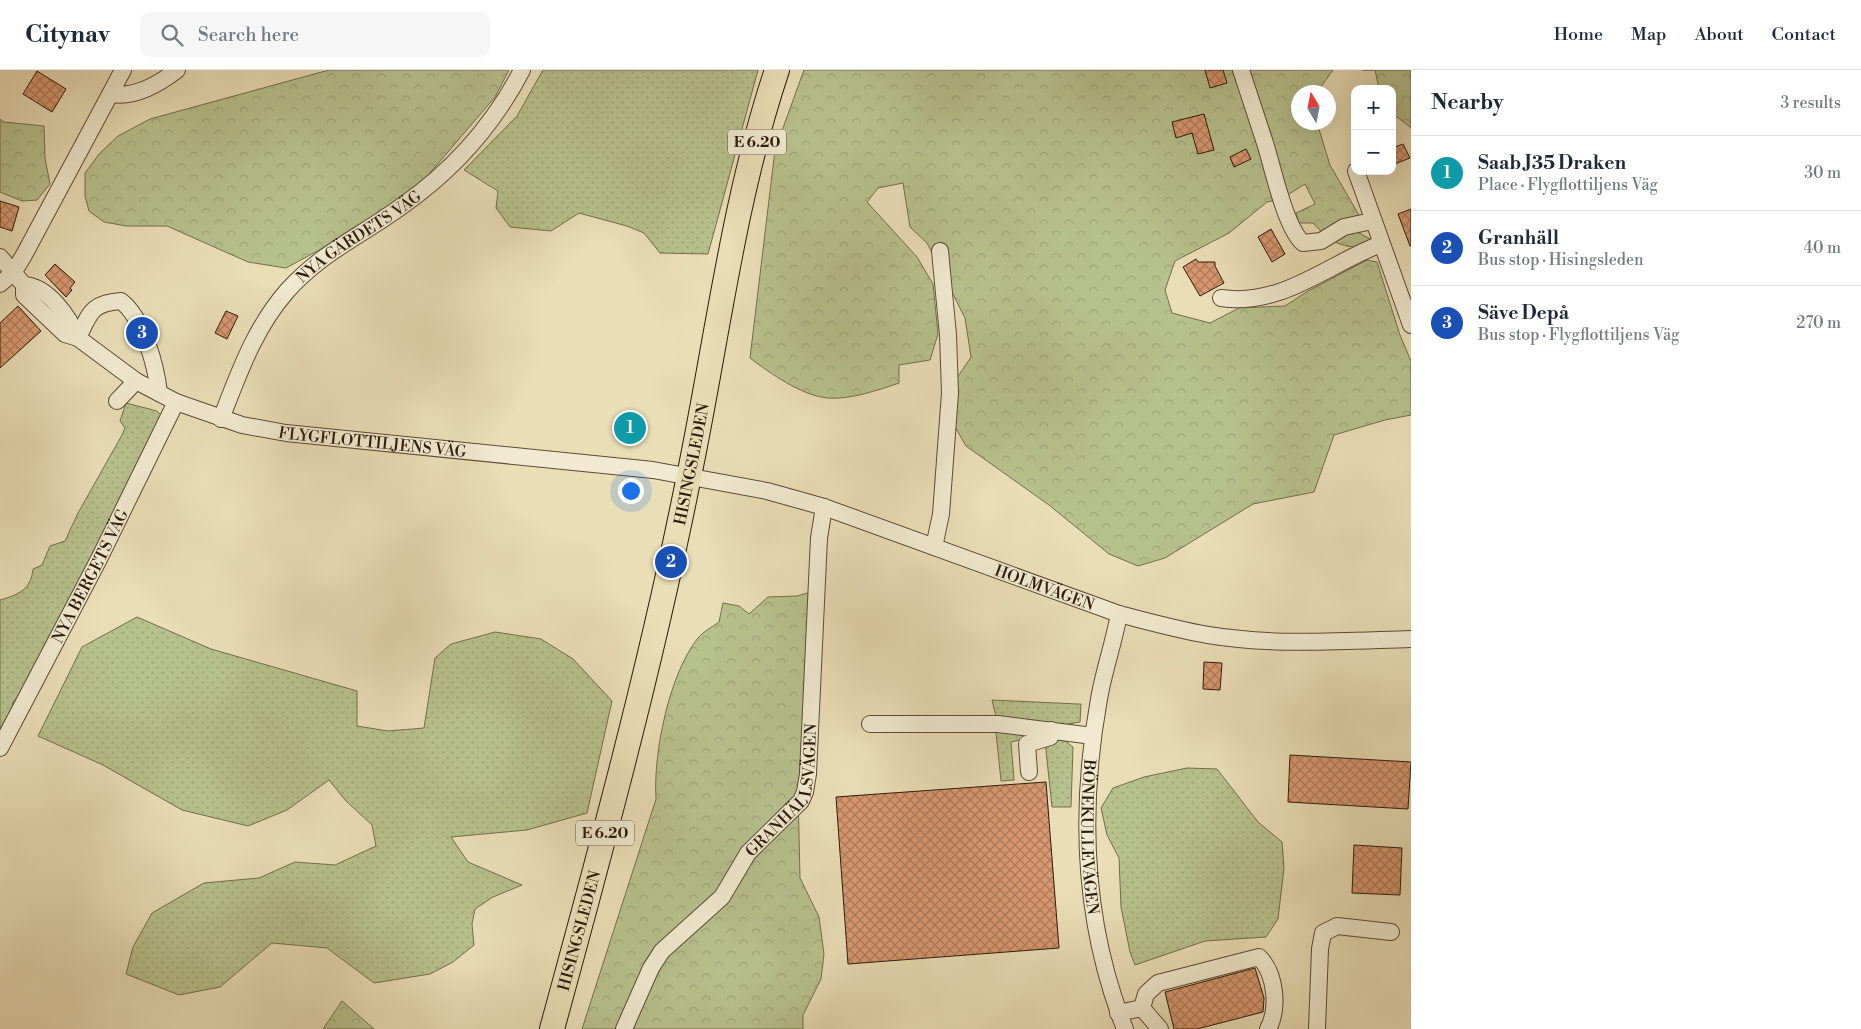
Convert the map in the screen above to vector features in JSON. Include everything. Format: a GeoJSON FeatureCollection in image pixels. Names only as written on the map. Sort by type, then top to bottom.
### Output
{"type":"FeatureCollection","features":[{"type":"Feature","properties":{"kind":"highway","name":"HISINGSLEDEN"},"geometry":{"type":"LineString","coordinates":[[552,1029],[625,758],[690,475],[753,154],[777,70]]}},
{"type":"Feature","properties":{"kind":"street"},"geometry":{"type":"LineString","coordinates":[[0,284],[18,279],[123,70]]}},
{"type":"Feature","properties":{"kind":"street"},"geometry":{"type":"LineString","coordinates":[[112,94],[121,96],[144,91],[178,70]]}},
{"type":"Feature","properties":{"kind":"street","name":"NYA GÄRDETS VÄG"},"geometry":{"type":"LineString","coordinates":[[221,419],[242,362],[269,314],[287,291],[328,253],[402,206],[434,182],[487,126],[512,90],[522,70]]}},
{"type":"Feature","properties":{"kind":"street"},"geometry":{"type":"LineString","coordinates":[[1241,70],[1279,192],[1291,226],[1299,240],[1303,244],[1314,243],[1344,227],[1372,220]]}},
{"type":"Feature","properties":{"kind":"street"},"geometry":{"type":"LineString","coordinates":[[1358,175],[1372,220],[1411,325]]}},
{"type":"Feature","properties":{"kind":"street"},"geometry":{"type":"LineString","coordinates":[[1221,298],[1232,299],[1280,293],[1301,285],[1361,252],[1381,244]]}},
{"type":"Feature","properties":{"kind":"street"},"geometry":{"type":"LineString","coordinates":[[934,547],[941,514],[950,394],[948,335],[940,251]]}},
{"type":"Feature","properties":{"kind":"street","name":"FLYGFLOTTILJENS VÄG"},"geometry":{"type":"LineString","coordinates":[[0,256],[18,279],[24,295],[65,334],[78,338],[136,381],[176,402],[221,419],[254,428],[286,433],[690,475]]}},
{"type":"Feature","properties":{"kind":"street"},"geometry":{"type":"LineString","coordinates":[[78,338],[96,306],[105,302],[121,301],[137,319],[158,379],[159,393]]}},
{"type":"Feature","properties":{"kind":"street"},"geometry":{"type":"LineString","coordinates":[[117,401],[136,381]]}},
{"type":"Feature","properties":{"kind":"street","name":"NYA BERGETS VÄG"},"geometry":{"type":"LineString","coordinates":[[0,748],[99,559],[176,402]]}},
{"type":"Feature","properties":{"kind":"street","name":"HOLMVÄGEN"},"geometry":{"type":"LineString","coordinates":[[690,475],[788,496],[824,506],[1119,614],[1167,627],[1210,636],[1253,640],[1344,642],[1411,638]]}},
{"type":"Feature","properties":{"kind":"street","name":"GRANHÄLLSVÄGEN"},"geometry":{"type":"LineString","coordinates":[[624,1029],[651,968],[662,951],[722,897],[748,853],[789,814],[801,801],[805,792],[808,774],[819,538],[824,506]]}},
{"type":"Feature","properties":{"kind":"street","name":"BÖNEKULLEVÄGEN"},"geometry":{"type":"LineString","coordinates":[[1119,614],[1099,699],[1088,782],[1086,831],[1089,884],[1098,942],[1124,1029]]}},
{"type":"Feature","properties":{"kind":"street"},"geometry":{"type":"LineString","coordinates":[[870,724],[998,724],[1094,736]]}},
{"type":"Feature","properties":{"kind":"street"},"geometry":{"type":"LineString","coordinates":[[1030,772],[1027,744],[1050,737],[1051,730]]}},
{"type":"Feature","properties":{"kind":"street"},"geometry":{"type":"LineString","coordinates":[[1317,1029],[1320,949],[1323,933],[1337,926],[1391,932]]}},
{"type":"Feature","properties":{"kind":"street"},"geometry":{"type":"LineString","coordinates":[[1142,1008],[1146,994],[1158,983],[1259,957],[1269,974],[1274,998],[1275,1011],[1268,1029]]}},
{"type":"Feature","properties":{"kind":"street"},"geometry":{"type":"LineString","coordinates":[[1118,1013],[1142,1008]]}},
{"type":"Feature","properties":{"kind":"street"},"geometry":{"type":"LineString","coordinates":[[1142,1008],[1160,1029]]}},
{"type":"Feature","properties":{"kind":"green space"},"geometry":{"type":"Polygon","coordinates":[[[329,70],[509,70],[495,97],[423,181],[371,222],[286,268],[248,262],[167,226],[126,226],[104,222],[89,211],[85,196],[85,173],[99,154],[118,136],[150,119],[329,70]]]}},
{"type":"Feature","properties":{"kind":"green space"},"geometry":{"type":"Polygon","coordinates":[[[543,70],[758,70],[708,254],[660,253],[644,233],[627,226],[579,213],[551,231],[510,227],[496,208],[498,191],[464,170],[517,116],[543,70]]]}},
{"type":"Feature","properties":{"kind":"green space"},"geometry":{"type":"Polygon","coordinates":[[[804,70],[1333,70],[1322,85],[1291,85],[1291,130],[1319,130],[1330,165],[1360,217],[1354,230],[1370,239],[1364,247],[1341,245],[1330,239],[1313,223],[1299,223],[1296,213],[1315,204],[1305,184],[1281,199],[1267,202],[1229,233],[1175,261],[1165,290],[1172,313],[1210,323],[1239,308],[1285,306],[1308,291],[1367,260],[1377,262],[1400,335],[1411,361],[1411,415],[1385,420],[1334,435],[1314,492],[1253,504],[1165,558],[1138,566],[1109,554],[1049,505],[966,446],[954,425],[957,378],[971,357],[965,318],[927,243],[910,227],[903,183],[878,188],[867,202],[917,257],[933,284],[938,334],[930,360],[899,365],[899,383],[854,396],[828,398],[808,393],[787,383],[750,358],[775,150],[804,70]]]}},
{"type":"Feature","properties":{"kind":"green space"},"geometry":{"type":"Polygon","coordinates":[[[1375,70],[1411,70],[1411,128],[1396,116],[1396,85],[1378,85],[1375,70]]]}},
{"type":"Feature","properties":{"kind":"green space"},"geometry":{"type":"Polygon","coordinates":[[[0,119],[4,122],[44,126],[45,158],[50,184],[37,200],[22,201],[0,192],[0,119]]]}},
{"type":"Feature","properties":{"kind":"green space"},"geometry":{"type":"Polygon","coordinates":[[[126,403],[157,411],[162,416],[32,675],[13,703],[9,720],[0,738],[0,600],[18,594],[26,587],[30,582],[33,569],[42,565],[50,546],[65,541],[78,513],[122,435],[125,428],[120,421],[126,403]]]}},
{"type":"Feature","properties":{"kind":"green space"},"geometry":{"type":"Polygon","coordinates":[[[811,592],[812,618],[798,792],[800,878],[819,917],[824,954],[821,979],[803,1015],[803,1029],[582,1029],[656,799],[657,760],[665,715],[671,693],[688,653],[700,636],[719,622],[723,603],[739,606],[749,614],[768,597],[797,596],[811,592]]]}},
{"type":"Feature","properties":{"kind":"green space"},"geometry":{"type":"Polygon","coordinates":[[[137,617],[211,649],[357,691],[357,726],[388,731],[424,728],[435,658],[451,644],[495,632],[541,639],[573,659],[612,701],[587,813],[527,830],[451,837],[468,862],[522,885],[493,897],[475,909],[472,924],[474,945],[453,962],[430,974],[374,983],[327,948],[272,943],[220,987],[179,995],[126,974],[133,947],[152,913],[204,883],[259,878],[295,862],[335,865],[376,846],[372,825],[346,801],[329,780],[287,810],[248,826],[182,810],[103,765],[38,736],[82,647],[137,617]]]}},
{"type":"Feature","properties":{"kind":"green space"},"geometry":{"type":"Polygon","coordinates":[[[992,700],[1081,704],[1080,722],[1063,725],[996,717],[992,700]]]}},
{"type":"Feature","properties":{"kind":"green space"},"geometry":{"type":"Polygon","coordinates":[[[996,732],[1041,735],[1011,742],[1014,780],[1001,781],[996,732]]]}},
{"type":"Feature","properties":{"kind":"green space"},"geometry":{"type":"Polygon","coordinates":[[[1061,738],[1073,747],[1071,807],[1052,807],[1045,741],[1061,738]]]}},
{"type":"Feature","properties":{"kind":"green space"},"geometry":{"type":"Polygon","coordinates":[[[1187,768],[1217,769],[1258,822],[1282,842],[1284,868],[1278,919],[1266,937],[1205,941],[1135,965],[1130,952],[1121,907],[1119,858],[1107,835],[1101,808],[1113,788],[1144,777],[1187,768]]]}},
{"type":"Feature","properties":{"kind":"green space"},"geometry":{"type":"Polygon","coordinates":[[[342,1001],[374,1029],[323,1029],[342,1001]]]}},
{"type":"Feature","properties":{"kind":"building"},"geometry":{"type":"Polygon","coordinates":[[[1205,70],[1223,70],[1227,83],[1210,88],[1205,70]]]}},
{"type":"Feature","properties":{"kind":"building"},"geometry":{"type":"Polygon","coordinates":[[[37,71],[66,89],[52,112],[23,94],[37,71]]]}},
{"type":"Feature","properties":{"kind":"building"},"geometry":{"type":"Polygon","coordinates":[[[1204,114],[1214,150],[1198,154],[1192,133],[1176,138],[1172,122],[1204,114]]]}},
{"type":"Feature","properties":{"kind":"building"},"geometry":{"type":"Polygon","coordinates":[[[1403,144],[1410,158],[1396,163],[1396,147],[1403,144]]]}},
{"type":"Feature","properties":{"kind":"building"},"geometry":{"type":"Polygon","coordinates":[[[1246,149],[1251,159],[1234,167],[1230,157],[1246,149]]]}},
{"type":"Feature","properties":{"kind":"building"},"geometry":{"type":"Polygon","coordinates":[[[0,201],[19,207],[12,231],[0,227],[0,201]]]}},
{"type":"Feature","properties":{"kind":"building"},"geometry":{"type":"Polygon","coordinates":[[[1411,209],[1411,246],[1410,246],[1398,214],[1411,209]]]}},
{"type":"Feature","properties":{"kind":"building"},"geometry":{"type":"Polygon","coordinates":[[[1271,229],[1285,254],[1272,262],[1258,237],[1271,229]]]}},
{"type":"Feature","properties":{"kind":"building"},"geometry":{"type":"Polygon","coordinates":[[[1196,259],[1198,262],[1215,262],[1215,266],[1224,283],[1200,296],[1183,267],[1196,259]]]}},
{"type":"Feature","properties":{"kind":"building"},"geometry":{"type":"Polygon","coordinates":[[[55,264],[75,282],[70,288],[72,290],[66,297],[45,275],[55,264]]]}},
{"type":"Feature","properties":{"kind":"building"},"geometry":{"type":"Polygon","coordinates":[[[18,306],[41,331],[0,368],[0,323],[18,306]]]}},
{"type":"Feature","properties":{"kind":"building"},"geometry":{"type":"Polygon","coordinates":[[[226,311],[238,316],[227,339],[215,333],[226,311]]]}},
{"type":"Feature","properties":{"kind":"building"},"geometry":{"type":"Polygon","coordinates":[[[1204,662],[1222,663],[1220,690],[1203,689],[1204,662]]]}},
{"type":"Feature","properties":{"kind":"building"},"geometry":{"type":"Polygon","coordinates":[[[1290,755],[1411,762],[1408,809],[1288,802],[1290,755]]]}},
{"type":"Feature","properties":{"kind":"building"},"geometry":{"type":"Polygon","coordinates":[[[1046,782],[1059,948],[848,964],[836,797],[1046,782]]]}},
{"type":"Feature","properties":{"kind":"building"},"geometry":{"type":"Polygon","coordinates":[[[1354,845],[1402,848],[1400,895],[1352,893],[1354,845]]]}},
{"type":"Feature","properties":{"kind":"building"},"geometry":{"type":"Polygon","coordinates":[[[1255,968],[1264,998],[1263,1012],[1197,1029],[1174,1029],[1165,992],[1255,968]]]}},
{"type":"Feature","properties":{"kind":"place","name":"Säve Depå"},"geometry":{"type":"Point","coordinates":[142,333]}},
{"type":"Feature","properties":{"kind":"place","name":"Saab J35 Draken"},"geometry":{"type":"Point","coordinates":[630,428]}},
{"type":"Feature","properties":{"kind":"place","name":"Granhäll"},"geometry":{"type":"Point","coordinates":[671,562]}}]}
